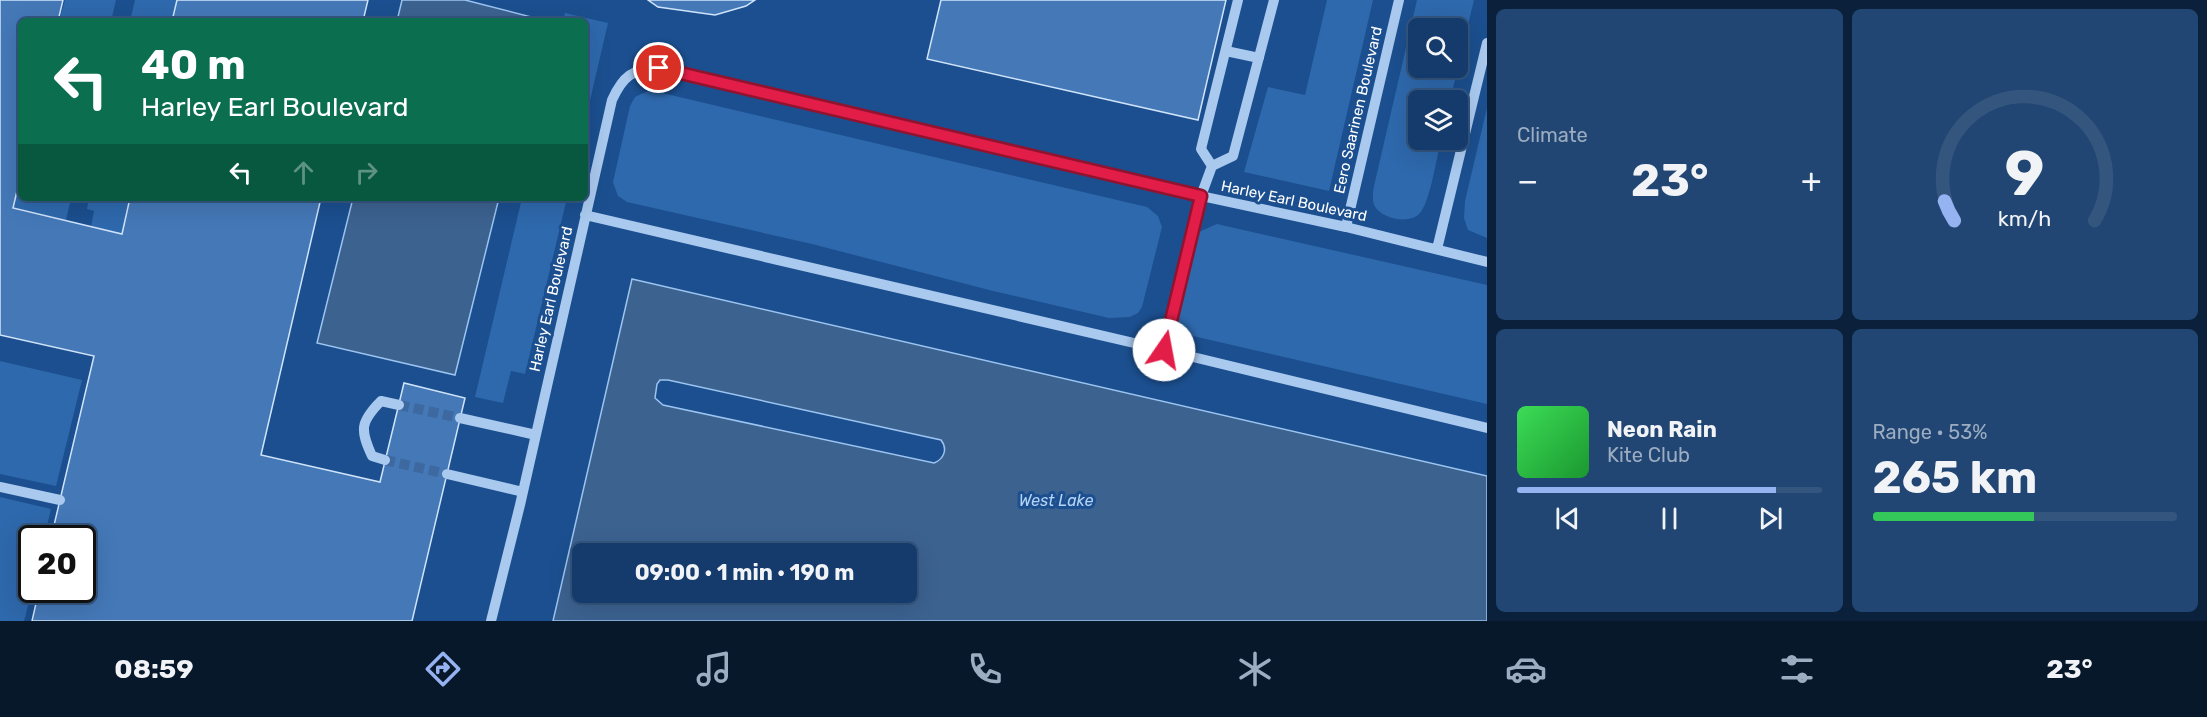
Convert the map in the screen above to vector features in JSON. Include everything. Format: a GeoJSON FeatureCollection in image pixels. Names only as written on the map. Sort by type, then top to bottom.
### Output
{"type":"FeatureCollection","features":[{"type":"Feature","properties":{"kind":"lane"},"geometry":{"type":"LineString","coordinates":[[1212,165],[1201,149],[1238,0]]}},
{"type":"Feature","properties":{"kind":"lane"},"geometry":{"type":"LineString","coordinates":[[1164,350],[1201,196],[1212,165],[1233,156],[1274,0]]}},
{"type":"Feature","properties":{"kind":"lane","name":"Eero Saarinen Boulevard"},"geometry":{"type":"LineString","coordinates":[[1346,227],[1399,0]]}},
{"type":"Feature","properties":{"kind":"lane"},"geometry":{"type":"LineString","coordinates":[[1437,249],[1487,44]]}},
{"type":"Feature","properties":{"kind":"lane"},"geometry":{"type":"LineString","coordinates":[[1226,51],[1259,58]]}},
{"type":"Feature","properties":{"kind":"lane","name":"Harley Earl Boulevard"},"geometry":{"type":"LineString","coordinates":[[491,621],[523,492],[612,100],[618,87],[628,75],[643,69],[659,68],[1201,196],[1346,227],[1487,262]]}},
{"type":"Feature","properties":{"kind":"lane"},"geometry":{"type":"LineString","coordinates":[[585,215],[1487,428]]}},
{"type":"Feature","properties":{"kind":"lane"},"geometry":{"type":"LineString","coordinates":[[385,460],[372,456],[365,441],[363,425],[381,401],[399,405]]}},
{"type":"Feature","properties":{"kind":"lane"},"geometry":{"type":"LineString","coordinates":[[460,418],[536,435]]}},
{"type":"Feature","properties":{"kind":"lane"},"geometry":{"type":"LineString","coordinates":[[447,474],[523,492]]}},
{"type":"Feature","properties":{"kind":"lane"},"geometry":{"type":"LineString","coordinates":[[0,487],[60,500]]}},
{"type":"Feature","properties":{"kind":"shaded area"},"geometry":{"type":"Polygon","coordinates":[[[65,0],[116,0],[112,18],[60,18],[65,0]]]}},
{"type":"Feature","properties":{"kind":"shaded area"},"geometry":{"type":"Polygon","coordinates":[[[135,0],[177,0],[173,18],[131,18],[135,0]]]}},
{"type":"Feature","properties":{"kind":"shaded area"},"geometry":{"type":"Polygon","coordinates":[[[1327,0],[1373,0],[1329,191],[1244,172],[1268,87],[1305,95],[1327,0]]]}},
{"type":"Feature","properties":{"kind":"shaded area"},"geometry":{"type":"Polygon","coordinates":[[[1417,0],[1474,0],[1468,25],[1468,18],[1413,18],[1417,0]]]}},
{"type":"Feature","properties":{"kind":"shaded area"},"geometry":{"type":"Polygon","coordinates":[[[565,13],[586,18],[564,18],[565,13]]]}},
{"type":"Feature","properties":{"kind":"shaded area"},"geometry":{"type":"Polygon","coordinates":[[[588,18],[608,23],[588,109],[588,18]]]}},
{"type":"Feature","properties":{"kind":"shaded area"},"geometry":{"type":"Polygon","coordinates":[[[1408,39],[1408,78],[1456,78],[1452,90],[1408,90],[1408,150],[1439,150],[1430,189],[1420,213],[1410,219],[1396,219],[1383,214],[1374,205],[1374,186],[1408,39]]]}},
{"type":"Feature","properties":{"kind":"shaded area"},"geometry":{"type":"Polygon","coordinates":[[[648,91],[1147,207],[1158,216],[1162,227],[1142,307],[1138,313],[1130,317],[1109,318],[993,291],[812,244],[627,202],[618,196],[613,182],[630,106],[635,97],[648,91]]]}},
{"type":"Feature","properties":{"kind":"shaded area"},"geometry":{"type":"Polygon","coordinates":[[[1487,108],[1487,238],[1468,230],[1464,218],[1465,201],[1487,108]]]}},
{"type":"Feature","properties":{"kind":"shaded area"},"geometry":{"type":"Polygon","coordinates":[[[18,187],[18,201],[70,201],[66,220],[13,208],[18,187]]]}},
{"type":"Feature","properties":{"kind":"shaded area"},"geometry":{"type":"Polygon","coordinates":[[[88,201],[129,201],[122,234],[91,226],[94,211],[87,209],[88,201]]]}},
{"type":"Feature","properties":{"kind":"shaded area"},"geometry":{"type":"Polygon","coordinates":[[[521,201],[566,201],[525,374],[511,371],[503,403],[475,397],[521,201]]]}},
{"type":"Feature","properties":{"kind":"shaded area"},"geometry":{"type":"Polygon","coordinates":[[[1217,224],[1487,285],[1487,404],[1193,336],[1187,332],[1180,326],[1176,317],[1194,239],[1201,231],[1217,224]]]}},
{"type":"Feature","properties":{"kind":"shaded area"},"geometry":{"type":"Polygon","coordinates":[[[0,361],[82,380],[56,486],[0,474],[0,361]]]}},
{"type":"Feature","properties":{"kind":"shaded area"},"geometry":{"type":"Polygon","coordinates":[[[0,497],[51,509],[47,525],[18,525],[18,603],[29,603],[24,621],[0,621],[0,497]]]}},
{"type":"Feature","properties":{"kind":"water"},"geometry":{"type":"Polygon","coordinates":[[[402,0],[465,0],[535,18],[398,18],[402,0]]]}},
{"type":"Feature","properties":{"kind":"water"},"geometry":{"type":"Polygon","coordinates":[[[352,201],[498,201],[455,375],[317,343],[352,201]]]}},
{"type":"Feature","properties":{"kind":"water","name":"West Lake"},"geometry":{"type":"Polygon","coordinates":[[[632,279],[1487,476],[1487,621],[553,621],[632,279]],[[660,380],[657,384],[655,398],[663,405],[934,463],[944,453],[941,440],[660,380]]]}},
{"type":"Feature","properties":{"kind":"building"},"geometry":{"type":"Polygon","coordinates":[[[0,0],[63,0],[59,18],[18,18],[18,187],[13,208],[122,234],[129,201],[320,201],[261,455],[380,482],[404,383],[465,398],[412,621],[32,621],[36,603],[96,603],[96,525],[54,525],[94,356],[0,335],[0,0]]]}},
{"type":"Feature","properties":{"kind":"building"},"geometry":{"type":"Polygon","coordinates":[[[177,0],[368,0],[364,18],[173,18],[177,0]]]}},
{"type":"Feature","properties":{"kind":"building"},"geometry":{"type":"Polygon","coordinates":[[[648,0],[755,0],[746,6],[715,15],[658,7],[648,0]]]}},
{"type":"Feature","properties":{"kind":"building"},"geometry":{"type":"Polygon","coordinates":[[[941,0],[1226,0],[1198,120],[927,59],[941,0]]]}},
{"type":"Feature","properties":{"kind":"tunnel"},"geometry":{"type":"LineString","coordinates":[[399,405],[460,418]]}},
{"type":"Feature","properties":{"kind":"tunnel"},"geometry":{"type":"LineString","coordinates":[[385,460],[447,474]]}},
{"type":"Feature","properties":{"kind":"route"},"geometry":{"type":"LineString","coordinates":[[659,68],[1201,196],[1164,350]]}}]}
